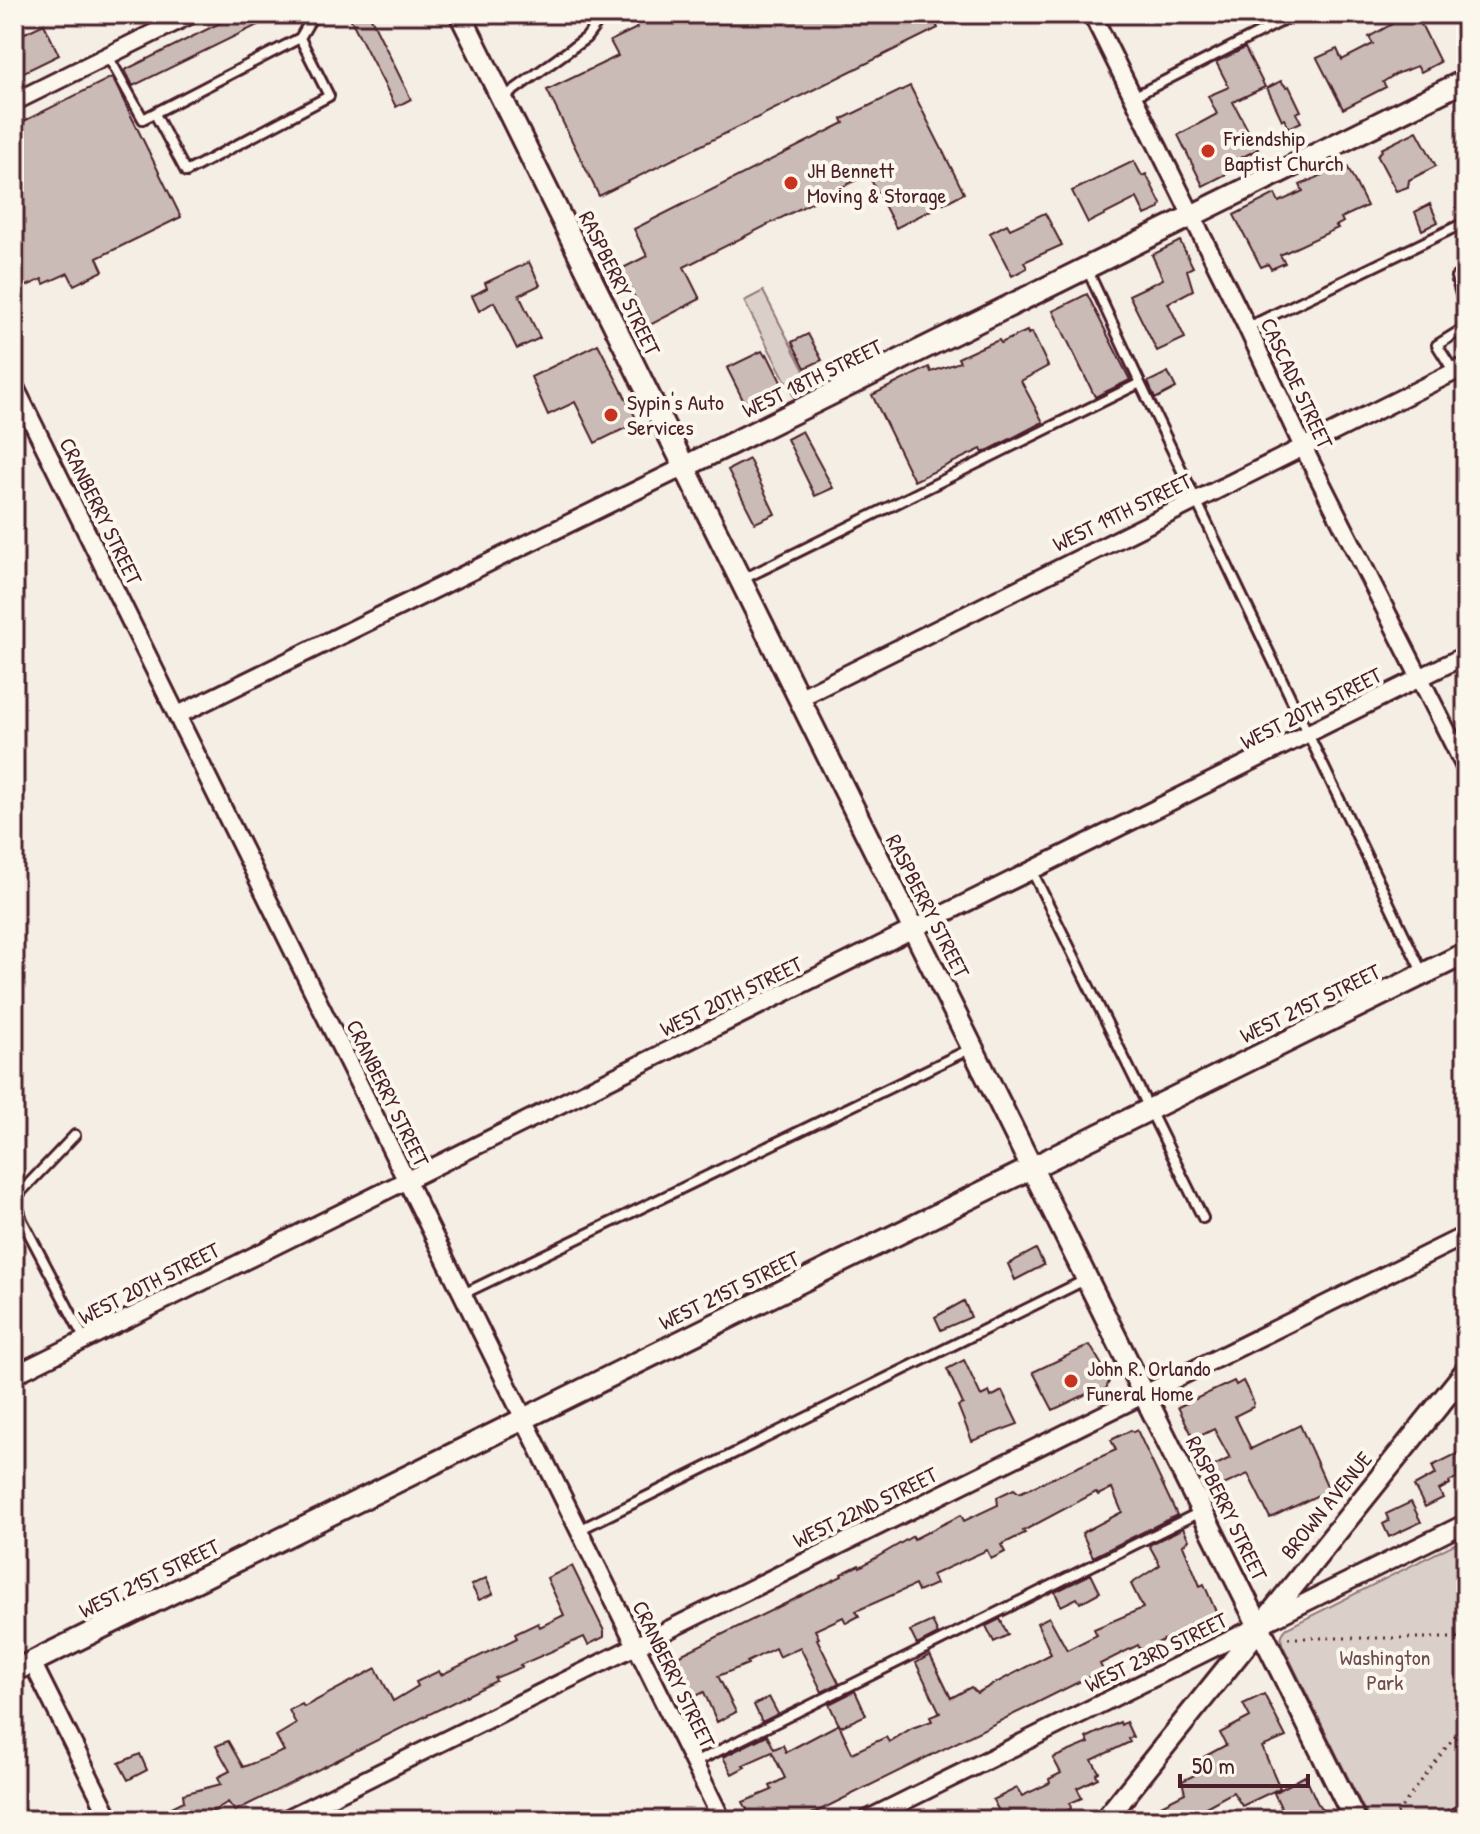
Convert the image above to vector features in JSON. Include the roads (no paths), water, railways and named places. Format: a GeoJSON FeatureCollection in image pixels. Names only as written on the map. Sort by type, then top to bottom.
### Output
{"type":"FeatureCollection","features":[{"type":"Feature","properties":{"kind":"street"},"geometry":{"type":"LineString","coordinates":[[14,102],[192,14]]}},
{"type":"Feature","properties":{"kind":"street","name":"RASPBERRY STREET"},"geometry":{"type":"LineString","coordinates":[[460,14],[1355,1820]]}},
{"type":"Feature","properties":{"kind":"street","name":"CASCADE STREET"},"geometry":{"type":"LineString","coordinates":[[1092,14],[1303,447],[1466,769]]}},
{"type":"Feature","properties":{"kind":"street","name":"WEST 18TH STREET"},"geometry":{"type":"LineString","coordinates":[[178,715],[1466,80]]}},
{"type":"Feature","properties":{"kind":"street","name":"WEST 19TH STREET"},"geometry":{"type":"LineString","coordinates":[[799,698],[1460,369]]}},
{"type":"Feature","properties":{"kind":"street","name":"CRANBERRY STREET"},"geometry":{"type":"LineString","coordinates":[[14,385],[722,1820]]}},
{"type":"Feature","properties":{"kind":"street","name":"WEST 20TH STREET"},"geometry":{"type":"LineString","coordinates":[[14,1375],[1466,655]]}},
{"type":"Feature","properties":{"kind":"street","name":"WEST 21ST STREET"},"geometry":{"type":"LineString","coordinates":[[23,1666],[1466,953]]}},
{"type":"Feature","properties":{"kind":"street","name":"WEST 22ND STREET"},"geometry":{"type":"LineString","coordinates":[[284,1820],[1466,1235]]}},
{"type":"Feature","properties":{"kind":"street","name":"BROWN AVENUE"},"geometry":{"type":"LineString","coordinates":[[1105,1820],[1466,1371]]}},
{"type":"Feature","properties":{"kind":"street","name":"WEST 23RD STREET"},"geometry":{"type":"LineString","coordinates":[[866,1820],[1466,1523]]}},
{"type":"Feature","properties":{"kind":"street"},"geometry":{"type":"LineString","coordinates":[[23,1666],[111,1820]]}},
{"type":"Feature","properties":{"kind":"street"},"geometry":{"type":"LineString","coordinates":[[1451,1820],[1466,1812]]}},
{"type":"Feature","properties":{"kind":"lane"},"geometry":{"type":"LineString","coordinates":[[108,56],[143,119],[300,38],[314,14]]}},
{"type":"Feature","properties":{"kind":"lane"},"geometry":{"type":"LineString","coordinates":[[502,99],[586,38],[604,14]]}},
{"type":"Feature","properties":{"kind":"lane"},"geometry":{"type":"LineString","coordinates":[[1133,97],[1296,14]]}},
{"type":"Feature","properties":{"kind":"lane"},"geometry":{"type":"LineString","coordinates":[[155,114],[186,172],[329,96],[300,38]]}},
{"type":"Feature","properties":{"kind":"lane"},"geometry":{"type":"LineString","coordinates":[[1247,327],[1466,222]]}},
{"type":"Feature","properties":{"kind":"lane"},"geometry":{"type":"LineString","coordinates":[[1087,269],[1423,974]]}},
{"type":"Feature","properties":{"kind":"lane"},"geometry":{"type":"LineString","coordinates":[[1466,270],[1456,277],[1466,312]]}},
{"type":"Feature","properties":{"kind":"lane"},"geometry":{"type":"LineString","coordinates":[[1460,369],[1437,345],[1466,327]]}},
{"type":"Feature","properties":{"kind":"lane"},"geometry":{"type":"LineString","coordinates":[[740,581],[1140,383]]}},
{"type":"Feature","properties":{"kind":"lane"},"geometry":{"type":"LineString","coordinates":[[1032,871],[1203,1218]]}},
{"type":"Feature","properties":{"kind":"lane"},"geometry":{"type":"LineString","coordinates":[[463,1294],[972,1048]]}},
{"type":"Feature","properties":{"kind":"lane"},"geometry":{"type":"LineString","coordinates":[[75,1135],[15,1196],[18,1222],[85,1340]]}},
{"type":"Feature","properties":{"kind":"lane"},"geometry":{"type":"LineString","coordinates":[[578,1531],[1087,1279]]}},
{"type":"Feature","properties":{"kind":"lane"},"geometry":{"type":"LineString","coordinates":[[694,1764],[1202,1511]]}},
{"type":"Feature","properties":{"kind":"place","name":"Friendship Baptist Church"},"geometry":{"type":"Point","coordinates":[1208,151]}},
{"type":"Feature","properties":{"kind":"place","name":"JH Bennett Moving & Storage"},"geometry":{"type":"Point","coordinates":[791,183]}},
{"type":"Feature","properties":{"kind":"place","name":"Sypin's Auto Services"},"geometry":{"type":"Point","coordinates":[611,415]}},
{"type":"Feature","properties":{"kind":"place","name":"John R. Orlando Funeral Home"},"geometry":{"type":"Point","coordinates":[1071,1381]}},
{"type":"Feature","properties":{"kind":"park label","name":"Washington Park"},"geometry":{"type":"Point","coordinates":[1385,1670]}}]}
